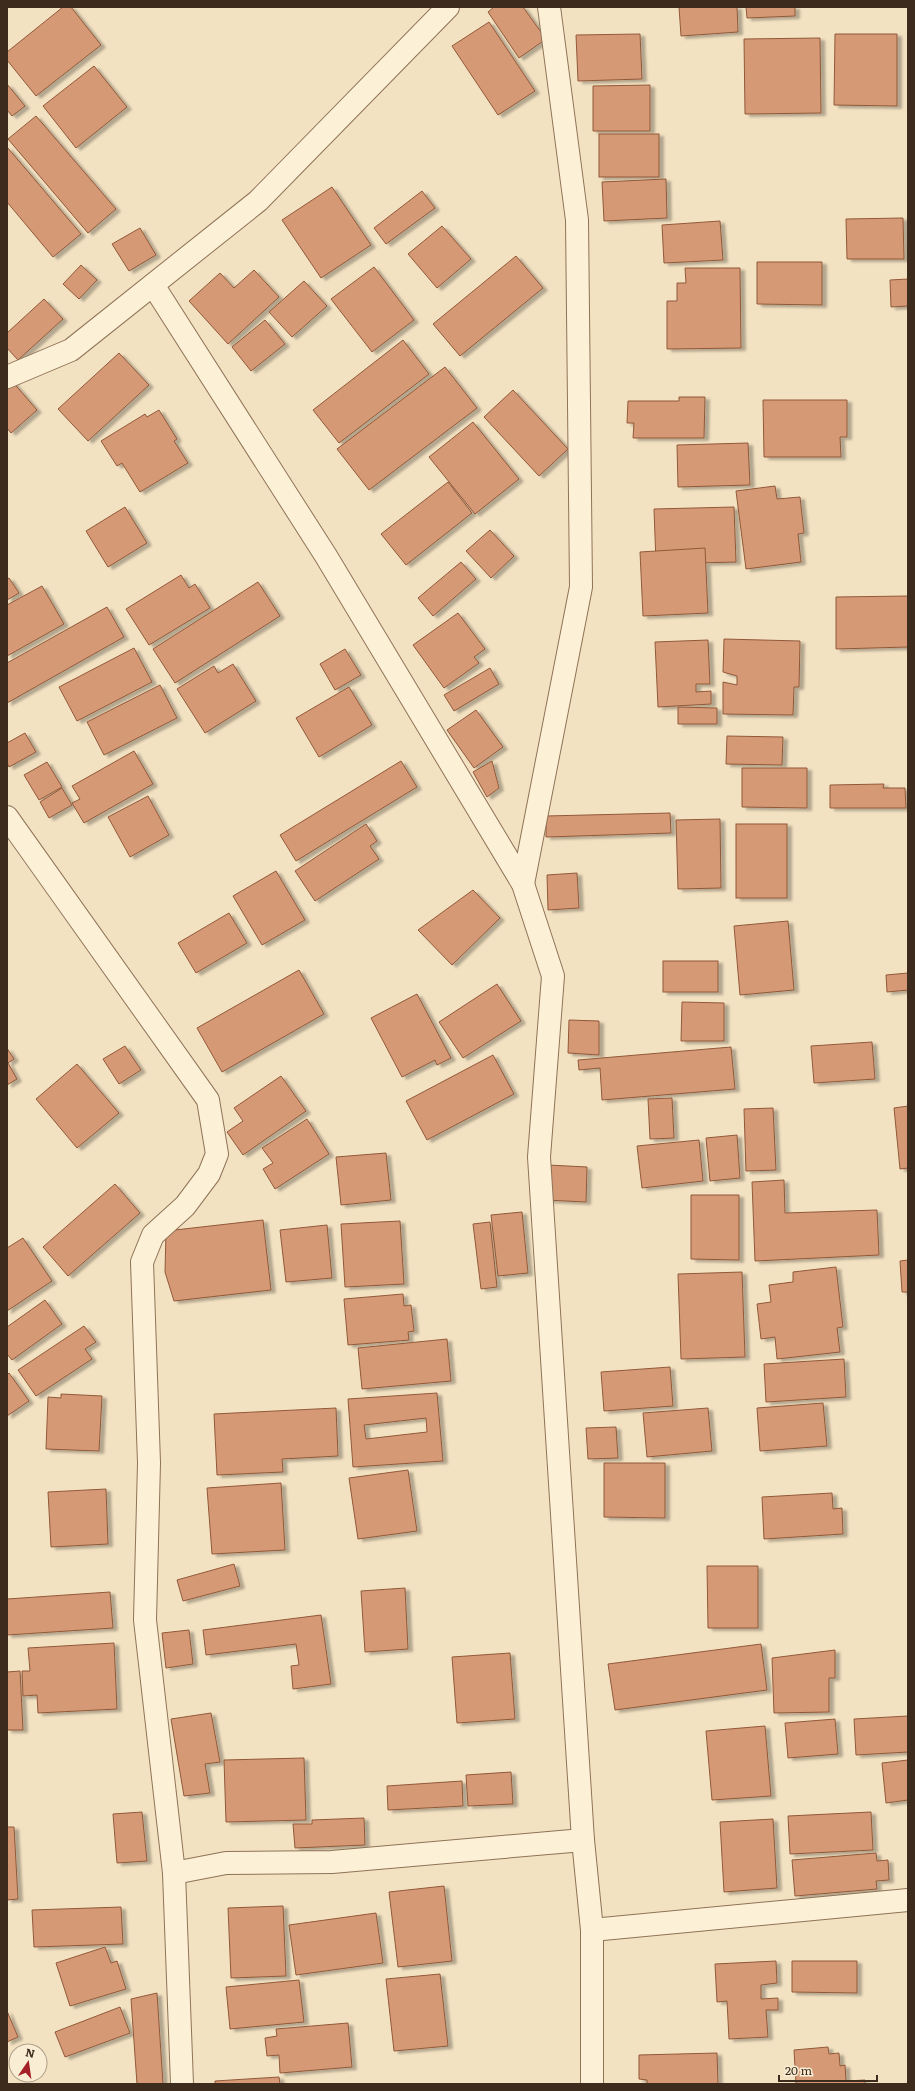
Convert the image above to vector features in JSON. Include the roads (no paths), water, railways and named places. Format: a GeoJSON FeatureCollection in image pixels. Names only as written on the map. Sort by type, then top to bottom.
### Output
{"type":"FeatureCollection","features":[{"type":"Feature","properties":{"kind":"street"},"geometry":{"type":"LineString","coordinates":[[7,377],[71,350],[258,201],[448,7]]}},
{"type":"Feature","properties":{"kind":"street"},"geometry":{"type":"LineString","coordinates":[[523,884],[581,587],[577,220],[549,7]]}},
{"type":"Feature","properties":{"kind":"street"},"geometry":{"type":"LineString","coordinates":[[153,285],[326,556],[523,884],[553,976],[539,1157],[583,1840],[592,1930],[592,2084]]}},
{"type":"Feature","properties":{"kind":"street"},"geometry":{"type":"LineString","coordinates":[[7,817],[208,1100],[217,1154],[209,1174],[185,1206],[153,1236],[142,1262],[149,1463],[145,1620],[174,1873],[182,2084]]}},
{"type":"Feature","properties":{"kind":"street"},"geometry":{"type":"LineString","coordinates":[[174,1873],[226,1863],[332,1862],[583,1840]]}},
{"type":"Feature","properties":{"kind":"street"},"geometry":{"type":"LineString","coordinates":[[592,1930],[908,1900]]}}]}
